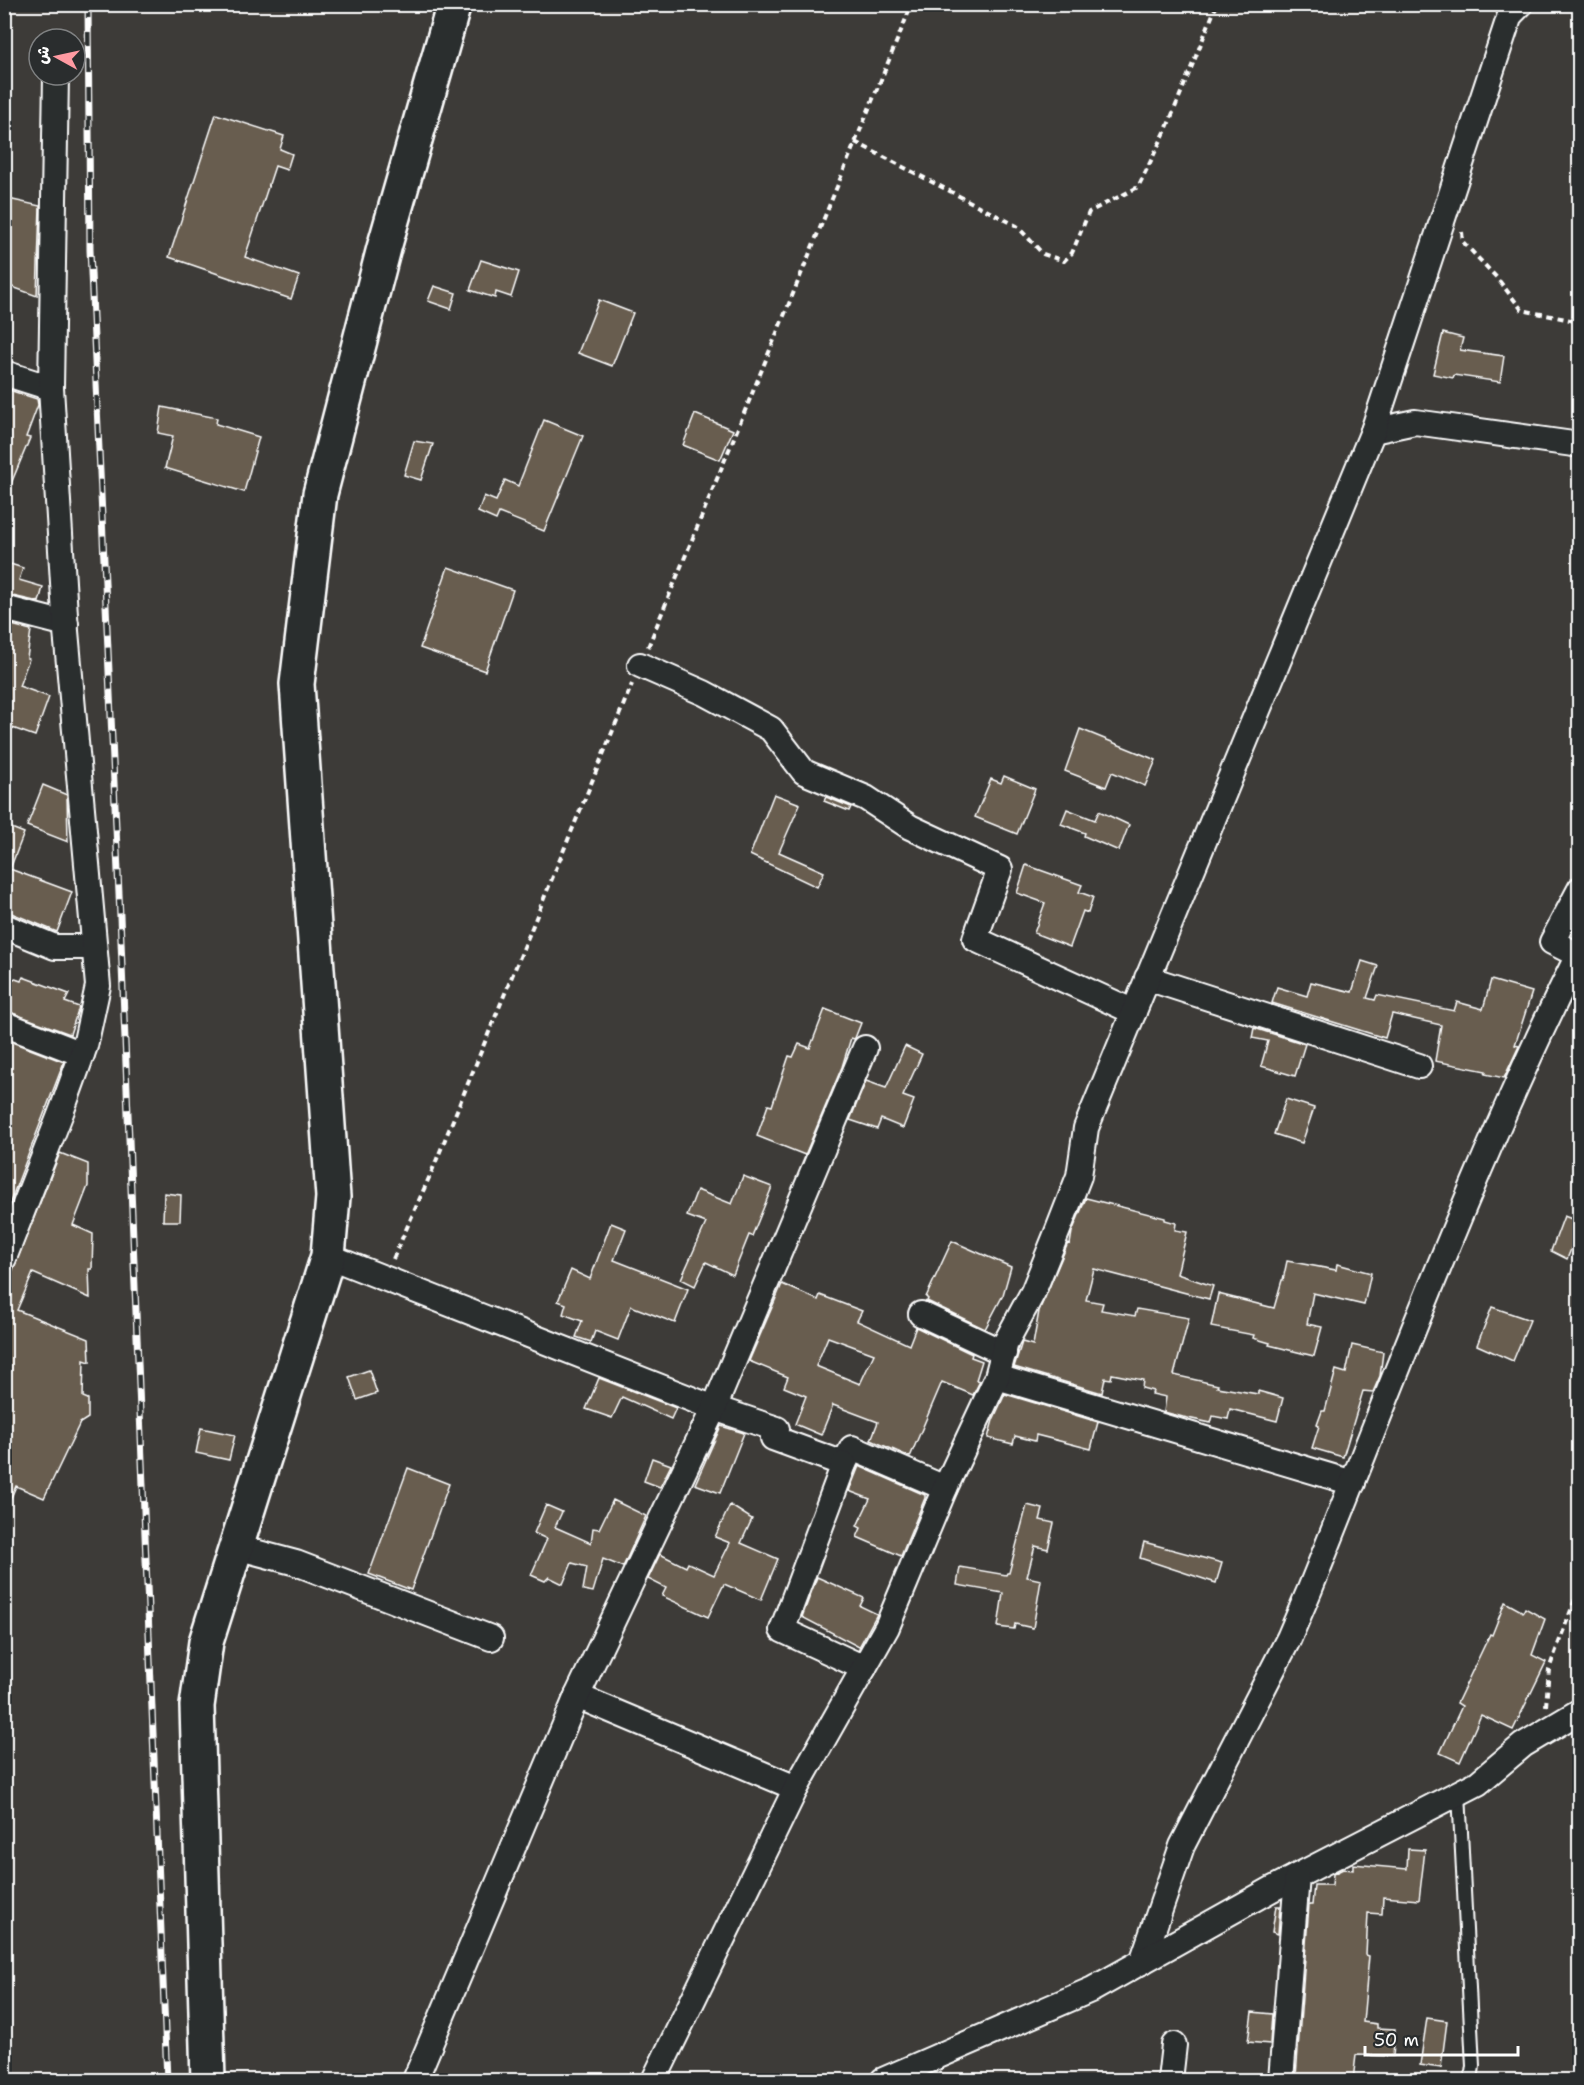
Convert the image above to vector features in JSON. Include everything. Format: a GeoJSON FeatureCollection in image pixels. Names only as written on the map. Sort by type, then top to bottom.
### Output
{"type":"FeatureCollection","features":[{"type":"Feature","properties":{"kind":"street"},"geometry":{"type":"LineString","coordinates":[[208,2080],[197,1706],[206,1642],[328,1256],[333,1197],[297,684],[320,494],[384,248],[454,4]]}},
{"type":"Feature","properties":{"kind":"street"},"geometry":{"type":"LineString","coordinates":[[654,2080],[795,1788],[887,1627],[945,1488],[998,1377],[1006,1342],[1032,1292],[1079,1176],[1086,1128],[1373,431],[1510,15],[1521,4]]}},
{"type":"Feature","properties":{"kind":"street"},"geometry":{"type":"LineString","coordinates":[[4,1258],[82,1054],[98,986],[66,624],[51,388],[56,87]]}},
{"type":"Feature","properties":{"kind":"street"},"geometry":{"type":"LineString","coordinates":[[4,373],[51,388]]}},
{"type":"Feature","properties":{"kind":"street"},"geometry":{"type":"LineString","coordinates":[[1373,431],[1415,422],[1580,445]]}},
{"type":"Feature","properties":{"kind":"street"},"geometry":{"type":"LineString","coordinates":[[4,608],[66,624]]}},
{"type":"Feature","properties":{"kind":"street"},"geometry":{"type":"LineString","coordinates":[[640,665],[704,693],[771,729],[804,772],[866,798],[910,827],[1000,869],[975,939],[1134,1012]]}},
{"type":"Feature","properties":{"kind":"street"},"geometry":{"type":"LineString","coordinates":[[1142,1962],[1182,1846],[1289,1638],[1495,1132],[1536,1040],[1578,955],[1552,942],[1580,889]]}},
{"type":"Feature","properties":{"kind":"street"},"geometry":{"type":"LineString","coordinates":[[4,926],[55,947],[94,947]]}},
{"type":"Feature","properties":{"kind":"street"},"geometry":{"type":"LineString","coordinates":[[1147,978],[1419,1066]]}},
{"type":"Feature","properties":{"kind":"street"},"geometry":{"type":"LineString","coordinates":[[4,1024],[82,1054]]}},
{"type":"Feature","properties":{"kind":"street"},"geometry":{"type":"LineString","coordinates":[[415,2080],[577,1696],[714,1408],[865,1048]]}},
{"type":"Feature","properties":{"kind":"street"},"geometry":{"type":"LineString","coordinates":[[328,1256],[714,1408],[777,1429],[773,1438],[844,1464]]}},
{"type":"Feature","properties":{"kind":"street"},"geometry":{"type":"LineString","coordinates":[[921,1314],[1004,1353]]}},
{"type":"Feature","properties":{"kind":"street"},"geometry":{"type":"LineString","coordinates":[[998,1377],[1353,1483]]}},
{"type":"Feature","properties":{"kind":"street"},"geometry":{"type":"LineString","coordinates":[[864,1668],[782,1630],[844,1464],[852,1448],[945,1488]]}},
{"type":"Feature","properties":{"kind":"street"},"geometry":{"type":"LineString","coordinates":[[236,1547],[296,1563],[491,1638]]}},
{"type":"Feature","properties":{"kind":"street"},"geometry":{"type":"LineString","coordinates":[[577,1696],[795,1788]]}},
{"type":"Feature","properties":{"kind":"street"},"geometry":{"type":"LineString","coordinates":[[883,2080],[1093,1989],[1297,1876],[1478,1783],[1523,1744],[1580,1711]]}},
{"type":"Feature","properties":{"kind":"street"},"geometry":{"type":"LineString","coordinates":[[1281,2080],[1297,1876]]}},
{"type":"Feature","properties":{"kind":"street"},"geometry":{"type":"LineString","coordinates":[[1170,2080],[1174,2045]]}},
{"type":"Feature","properties":{"kind":"lane"},"geometry":{"type":"LineString","coordinates":[[1459,1793],[1471,2034],[1471,2080]]}},
{"type":"Feature","properties":{"kind":"path"},"geometry":{"type":"LineString","coordinates":[[855,142],[1017,226],[1043,254],[1064,261],[1072,253],[1089,212],[1138,187],[1166,130],[1217,4]]}},
{"type":"Feature","properties":{"kind":"path"},"geometry":{"type":"LineString","coordinates":[[1460,221],[1463,242],[1497,278],[1522,310],[1580,322]]}},
{"type":"Feature","properties":{"kind":"path"},"geometry":{"type":"LineString","coordinates":[[1543,1733],[1549,1670],[1580,1586]]}},
{"type":"Feature","properties":{"kind":"building"},"geometry":{"type":"Polygon","coordinates":[[[216,114],[284,136],[280,149],[292,154],[287,170],[275,166],[245,257],[299,276],[291,299],[169,257],[216,114]]]}},
{"type":"Feature","properties":{"kind":"building"},"geometry":{"type":"Polygon","coordinates":[[[4,198],[40,206],[37,296],[4,284],[4,198]]]}},
{"type":"Feature","properties":{"kind":"building"},"geometry":{"type":"Polygon","coordinates":[[[481,260],[519,272],[511,297],[496,292],[495,298],[470,290],[481,260]]]}},
{"type":"Feature","properties":{"kind":"building"},"geometry":{"type":"Polygon","coordinates":[[[434,286],[456,293],[451,309],[428,301],[434,286]]]}},
{"type":"Feature","properties":{"kind":"building"},"geometry":{"type":"Polygon","coordinates":[[[599,300],[633,313],[612,366],[578,353],[599,300]]]}},
{"type":"Feature","properties":{"kind":"building"},"geometry":{"type":"Polygon","coordinates":[[[1443,333],[1463,338],[1460,350],[1504,356],[1500,382],[1433,374],[1443,333]]]}},
{"type":"Feature","properties":{"kind":"building"},"geometry":{"type":"Polygon","coordinates":[[[9,390],[37,399],[38,405],[26,437],[30,438],[5,498],[4,402],[9,390]]]}},
{"type":"Feature","properties":{"kind":"building"},"geometry":{"type":"Polygon","coordinates":[[[162,407],[217,418],[216,424],[259,437],[244,492],[165,468],[173,436],[158,433],[162,407]]]}},
{"type":"Feature","properties":{"kind":"building"},"geometry":{"type":"Polygon","coordinates":[[[695,414],[733,430],[720,460],[683,445],[695,414]]]}},
{"type":"Feature","properties":{"kind":"building"},"geometry":{"type":"Polygon","coordinates":[[[544,420],[583,436],[544,531],[499,513],[496,520],[478,512],[484,496],[496,501],[505,480],[518,486],[544,420]]]}},
{"type":"Feature","properties":{"kind":"building"},"geometry":{"type":"Polygon","coordinates":[[[414,441],[433,444],[421,480],[404,475],[414,441]]]}},
{"type":"Feature","properties":{"kind":"building"},"geometry":{"type":"Polygon","coordinates":[[[4,562],[23,568],[19,580],[43,587],[39,602],[4,594],[4,562]]]}},
{"type":"Feature","properties":{"kind":"building"},"geometry":{"type":"Polygon","coordinates":[[[448,567],[513,590],[485,671],[420,648],[448,567]]]}},
{"type":"Feature","properties":{"kind":"building"},"geometry":{"type":"Polygon","coordinates":[[[4,623],[31,630],[27,658],[29,659],[19,686],[49,697],[35,736],[4,725],[4,623]]]}},
{"type":"Feature","properties":{"kind":"building"},"geometry":{"type":"Polygon","coordinates":[[[1080,729],[1156,760],[1145,786],[1112,772],[1106,787],[1065,771],[1080,729]]]}},
{"type":"Feature","properties":{"kind":"building"},"geometry":{"type":"Polygon","coordinates":[[[1004,776],[1035,789],[1017,834],[975,817],[991,779],[1001,783],[1004,776]]]}},
{"type":"Feature","properties":{"kind":"building"},"geometry":{"type":"Polygon","coordinates":[[[43,785],[67,795],[68,842],[27,826],[43,785]]]}},
{"type":"Feature","properties":{"kind":"building"},"geometry":{"type":"Polygon","coordinates":[[[774,794],[800,804],[779,852],[824,872],[817,887],[750,855],[774,794]]]}},
{"type":"Feature","properties":{"kind":"building"},"geometry":{"type":"Polygon","coordinates":[[[826,797],[851,807],[849,811],[824,801],[826,797]]]}},
{"type":"Feature","properties":{"kind":"building"},"geometry":{"type":"Polygon","coordinates":[[[1067,809],[1095,820],[1099,811],[1129,825],[1119,851],[1084,836],[1085,833],[1061,824],[1067,809]]]}},
{"type":"Feature","properties":{"kind":"building"},"geometry":{"type":"Polygon","coordinates":[[[4,825],[24,833],[10,869],[72,892],[57,932],[4,910],[4,825]]]}},
{"type":"Feature","properties":{"kind":"building"},"geometry":{"type":"Polygon","coordinates":[[[1026,865],[1082,885],[1079,892],[1093,897],[1088,913],[1083,911],[1070,947],[1034,933],[1045,903],[1017,893],[1026,865]]]}},
{"type":"Feature","properties":{"kind":"building"},"geometry":{"type":"Polygon","coordinates":[[[1362,961],[1378,966],[1367,998],[1375,1000],[1377,995],[1454,1011],[1457,1002],[1483,1009],[1491,980],[1532,992],[1515,1045],[1519,1046],[1504,1078],[1485,1074],[1486,1071],[1435,1061],[1441,1025],[1392,1014],[1385,1038],[1272,1003],[1277,987],[1307,996],[1311,982],[1352,992],[1362,961]]]}},
{"type":"Feature","properties":{"kind":"building"},"geometry":{"type":"Polygon","coordinates":[[[4,975],[21,981],[23,977],[69,994],[65,1002],[79,1007],[70,1034],[4,1010],[4,975]]]}},
{"type":"Feature","properties":{"kind":"building"},"geometry":{"type":"Polygon","coordinates":[[[825,1009],[861,1023],[855,1038],[851,1038],[842,1067],[805,1155],[757,1136],[768,1105],[772,1106],[789,1056],[793,1057],[799,1044],[810,1048],[825,1009]]]}},
{"type":"Feature","properties":{"kind":"building"},"geometry":{"type":"Polygon","coordinates":[[[1254,1028],[1305,1044],[1295,1076],[1261,1066],[1268,1041],[1252,1038],[1254,1028]]]}},
{"type":"Feature","properties":{"kind":"building"},"geometry":{"type":"Polygon","coordinates":[[[4,1039],[64,1062],[4,1218],[4,1039]]]}},
{"type":"Feature","properties":{"kind":"building"},"geometry":{"type":"Polygon","coordinates":[[[905,1046],[922,1054],[903,1096],[914,1100],[903,1128],[881,1119],[877,1129],[850,1120],[866,1081],[886,1088],[905,1046]]]}},
{"type":"Feature","properties":{"kind":"building"},"geometry":{"type":"Polygon","coordinates":[[[1286,1099],[1314,1108],[1302,1143],[1274,1134],[1286,1099]]]}},
{"type":"Feature","properties":{"kind":"building"},"geometry":{"type":"Polygon","coordinates":[[[60,1153],[88,1164],[88,1186],[73,1225],[93,1234],[92,1269],[89,1269],[90,1298],[33,1273],[17,1310],[89,1339],[90,1362],[84,1360],[83,1397],[88,1399],[88,1418],[80,1423],[44,1498],[16,1486],[4,1514],[4,1292],[60,1153]]]}},
{"type":"Feature","properties":{"kind":"building"},"geometry":{"type":"Polygon","coordinates":[[[743,1176],[772,1187],[733,1275],[706,1262],[695,1286],[681,1279],[706,1223],[687,1216],[697,1190],[732,1204],[743,1176]]]}},
{"type":"Feature","properties":{"kind":"building"},"geometry":{"type":"Polygon","coordinates":[[[164,1193],[181,1195],[180,1221],[163,1221],[164,1193]]]}},
{"type":"Feature","properties":{"kind":"building"},"geometry":{"type":"Polygon","coordinates":[[[1086,1198],[1165,1218],[1165,1220],[1176,1223],[1175,1230],[1187,1232],[1177,1274],[1213,1286],[1209,1299],[1094,1269],[1086,1300],[1103,1303],[1101,1310],[1135,1316],[1137,1309],[1189,1318],[1174,1375],[1218,1385],[1217,1387],[1258,1394],[1258,1391],[1283,1398],[1277,1421],[1230,1409],[1228,1419],[1213,1416],[1211,1423],[1164,1412],[1166,1397],[1152,1394],[1153,1391],[1142,1388],[1143,1380],[1112,1374],[1111,1379],[1105,1378],[1102,1393],[1014,1367],[1022,1342],[1033,1345],[1039,1311],[1068,1243],[1070,1244],[1072,1232],[1086,1198]]]}},
{"type":"Feature","properties":{"kind":"building"},"geometry":{"type":"Polygon","coordinates":[[[1564,1216],[1580,1222],[1567,1259],[1551,1251],[1564,1216]]]}},
{"type":"Feature","properties":{"kind":"building"},"geometry":{"type":"Polygon","coordinates":[[[611,1223],[626,1229],[614,1260],[688,1289],[675,1323],[631,1306],[618,1340],[595,1331],[591,1342],[576,1337],[582,1321],[563,1314],[566,1304],[558,1301],[571,1270],[590,1279],[611,1223]]]}},
{"type":"Feature","properties":{"kind":"building"},"geometry":{"type":"Polygon","coordinates":[[[952,1241],[1011,1267],[1003,1295],[985,1329],[927,1301],[926,1297],[952,1241]]]}},
{"type":"Feature","properties":{"kind":"building"},"geometry":{"type":"Polygon","coordinates":[[[1287,1261],[1336,1270],[1337,1264],[1371,1273],[1364,1305],[1313,1293],[1307,1324],[1322,1327],[1314,1356],[1269,1345],[1270,1343],[1253,1338],[1254,1335],[1211,1327],[1218,1294],[1274,1308],[1287,1261]]]}},
{"type":"Feature","properties":{"kind":"building"},"geometry":{"type":"Polygon","coordinates":[[[782,1284],[818,1300],[820,1295],[862,1311],[857,1321],[909,1345],[916,1327],[982,1361],[976,1380],[980,1381],[973,1395],[942,1382],[910,1457],[871,1440],[878,1422],[833,1405],[821,1435],[795,1424],[806,1396],[784,1387],[788,1377],[749,1361],[782,1284]],[[828,1337],[816,1366],[860,1384],[874,1354],[828,1337]]]}},
{"type":"Feature","properties":{"kind":"building"},"geometry":{"type":"Polygon","coordinates":[[[1492,1307],[1530,1320],[1513,1361],[1477,1345],[1492,1307]]]}},
{"type":"Feature","properties":{"kind":"building"},"geometry":{"type":"Polygon","coordinates":[[[1352,1345],[1383,1352],[1380,1376],[1373,1392],[1363,1391],[1343,1457],[1312,1448],[1319,1426],[1317,1425],[1322,1411],[1325,1411],[1336,1370],[1346,1373],[1352,1345]]]}},
{"type":"Feature","properties":{"kind":"building"},"geometry":{"type":"Polygon","coordinates":[[[369,1370],[377,1393],[357,1400],[349,1377],[369,1370]]]}},
{"type":"Feature","properties":{"kind":"building"},"geometry":{"type":"Polygon","coordinates":[[[599,1378],[676,1408],[671,1419],[622,1397],[612,1418],[586,1409],[599,1378]]]}},
{"type":"Feature","properties":{"kind":"building"},"geometry":{"type":"Polygon","coordinates":[[[1005,1394],[1098,1422],[1091,1449],[1036,1435],[1035,1441],[1015,1436],[1013,1444],[988,1438],[993,1420],[1005,1394]]]}},
{"type":"Feature","properties":{"kind":"building"},"geometry":{"type":"Polygon","coordinates":[[[721,1426],[744,1433],[720,1493],[695,1484],[721,1426]]]}},
{"type":"Feature","properties":{"kind":"building"},"geometry":{"type":"Polygon","coordinates":[[[201,1428],[235,1435],[229,1460],[196,1453],[201,1428]]]}},
{"type":"Feature","properties":{"kind":"building"},"geometry":{"type":"Polygon","coordinates":[[[652,1458],[671,1465],[660,1487],[644,1481],[652,1458]]]}},
{"type":"Feature","properties":{"kind":"building"},"geometry":{"type":"Polygon","coordinates":[[[859,1466],[925,1495],[901,1556],[857,1537],[861,1528],[857,1526],[870,1499],[849,1491],[859,1466]]]}},
{"type":"Feature","properties":{"kind":"building"},"geometry":{"type":"Polygon","coordinates":[[[408,1468],[449,1484],[411,1590],[369,1574],[408,1468]]]}},
{"type":"Feature","properties":{"kind":"building"},"geometry":{"type":"Polygon","coordinates":[[[613,1500],[646,1516],[623,1567],[603,1559],[593,1592],[583,1590],[587,1567],[572,1563],[563,1584],[549,1577],[545,1581],[531,1575],[547,1539],[534,1533],[546,1505],[562,1512],[555,1527],[591,1543],[593,1528],[599,1529],[613,1500]]]}},
{"type":"Feature","properties":{"kind":"building"},"geometry":{"type":"Polygon","coordinates":[[[730,1505],[752,1519],[741,1543],[778,1559],[761,1600],[724,1584],[708,1617],[662,1596],[666,1588],[648,1579],[660,1554],[686,1567],[688,1563],[714,1575],[730,1543],[715,1537],[730,1505]]]}},
{"type":"Feature","properties":{"kind":"building"},"geometry":{"type":"Polygon","coordinates":[[[1027,1505],[1043,1509],[1040,1520],[1054,1523],[1048,1549],[1035,1546],[1027,1577],[1041,1580],[1033,1628],[1015,1624],[1014,1629],[998,1627],[1003,1593],[957,1585],[960,1567],[1006,1575],[1009,1573],[1027,1505]]]}},
{"type":"Feature","properties":{"kind":"building"},"geometry":{"type":"Polygon","coordinates":[[[1144,1542],[1222,1563],[1216,1583],[1140,1558],[1144,1542]]]}},
{"type":"Feature","properties":{"kind":"building"},"geometry":{"type":"Polygon","coordinates":[[[817,1577],[864,1598],[860,1606],[877,1614],[859,1647],[802,1617],[817,1577]]]}},
{"type":"Feature","properties":{"kind":"building"},"geometry":{"type":"Polygon","coordinates":[[[1505,1602],[1523,1612],[1525,1608],[1545,1619],[1532,1655],[1546,1662],[1513,1730],[1481,1715],[1460,1762],[1440,1753],[1462,1706],[1457,1703],[1490,1634],[1492,1635],[1505,1602]]]}},
{"type":"Feature","properties":{"kind":"building"},"geometry":{"type":"Polygon","coordinates":[[[1408,1849],[1425,1850],[1419,1900],[1383,1897],[1382,1914],[1368,1913],[1366,1955],[1369,1956],[1363,2022],[1377,2024],[1377,2028],[1395,2029],[1393,2056],[1356,2055],[1353,2080],[1296,2076],[1309,1905],[1312,1905],[1314,1885],[1332,1885],[1333,1874],[1343,1869],[1353,1870],[1353,1864],[1407,1869],[1408,1849]]]}},
{"type":"Feature","properties":{"kind":"building"},"geometry":{"type":"Polygon","coordinates":[[[1276,1906],[1280,1906],[1278,1934],[1272,1932],[1276,1906]]]}},
{"type":"Feature","properties":{"kind":"building"},"geometry":{"type":"Polygon","coordinates":[[[1252,2012],[1272,2014],[1270,2044],[1248,2042],[1252,2012]]]}},
{"type":"Feature","properties":{"kind":"building"},"geometry":{"type":"Polygon","coordinates":[[[1427,2018],[1447,2021],[1441,2068],[1420,2065],[1427,2018]]]}},
{"type":"Feature","properties":{"kind":"railway"},"geometry":{"type":"LineString","coordinates":[[88,4],[90,250],[120,916],[167,2080]]}}]}
